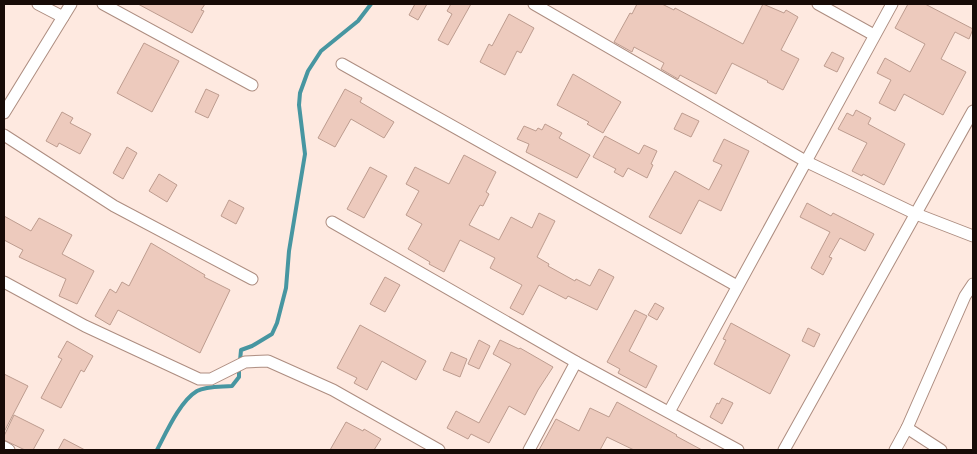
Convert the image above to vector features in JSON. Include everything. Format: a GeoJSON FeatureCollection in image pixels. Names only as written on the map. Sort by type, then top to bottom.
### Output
{"type":"FeatureCollection","features":[{"type":"Feature","properties":{"kind":"street"},"geometry":{"type":"LineString","coordinates":[[38,4],[63,17]]}},
{"type":"Feature","properties":{"kind":"street"},"geometry":{"type":"LineString","coordinates":[[4,113],[71,4]]}},
{"type":"Feature","properties":{"kind":"street"},"geometry":{"type":"LineString","coordinates":[[104,4],[252,85]]}},
{"type":"Feature","properties":{"kind":"street"},"geometry":{"type":"LineString","coordinates":[[534,4],[807,162],[916,214],[973,236]]}},
{"type":"Feature","properties":{"kind":"street"},"geometry":{"type":"LineString","coordinates":[[818,4],[874,35]]}},
{"type":"Feature","properties":{"kind":"street"},"geometry":{"type":"LineString","coordinates":[[669,412],[892,4]]}},
{"type":"Feature","properties":{"kind":"street"},"geometry":{"type":"LineString","coordinates":[[342,64],[737,286]]}},
{"type":"Feature","properties":{"kind":"street"},"geometry":{"type":"LineString","coordinates":[[784,450],[973,111]]}},
{"type":"Feature","properties":{"kind":"street"},"geometry":{"type":"LineString","coordinates":[[4,136],[114,206],[252,279]]}},
{"type":"Feature","properties":{"kind":"street"},"geometry":{"type":"LineString","coordinates":[[332,222],[576,362],[738,450]]}},
{"type":"Feature","properties":{"kind":"street"},"geometry":{"type":"LineString","coordinates":[[4,282],[85,326],[199,379],[211,379],[246,362],[268,362],[333,390],[439,450]]}},
{"type":"Feature","properties":{"kind":"street"},"geometry":{"type":"LineString","coordinates":[[895,450],[907,428],[965,296],[973,284]]}},
{"type":"Feature","properties":{"kind":"street"},"geometry":{"type":"LineString","coordinates":[[529,450],[576,362]]}},
{"type":"Feature","properties":{"kind":"street"},"geometry":{"type":"LineString","coordinates":[[907,428],[941,450]]}},
{"type":"Feature","properties":{"kind":"street"},"geometry":{"type":"LineString","coordinates":[[4,447],[9,450]]}},
{"type":"Feature","properties":{"kind":"building"},"geometry":{"type":"Polygon","coordinates":[[[138,4],[205,4],[201,10],[204,11],[192,33],[138,4]]]}},
{"type":"Feature","properties":{"kind":"building"},"geometry":{"type":"Polygon","coordinates":[[[415,4],[427,4],[418,20],[409,15],[415,4]]]}},
{"type":"Feature","properties":{"kind":"building"},"geometry":{"type":"Polygon","coordinates":[[[451,4],[471,4],[448,45],[438,40],[452,14],[447,11],[451,4]]]}},
{"type":"Feature","properties":{"kind":"building"},"geometry":{"type":"Polygon","coordinates":[[[637,4],[662,4],[674,10],[675,8],[743,44],[763,4],[784,13],[786,10],[798,17],[781,50],[799,59],[783,90],[732,63],[716,94],[680,75],[678,79],[661,69],[664,63],[634,47],[632,52],[614,42],[637,4]]]}},
{"type":"Feature","properties":{"kind":"building"},"geometry":{"type":"Polygon","coordinates":[[[908,4],[925,4],[973,29],[969,39],[955,32],[941,59],[966,72],[943,115],[904,94],[895,111],[879,103],[891,80],[877,73],[885,58],[910,72],[925,44],[895,28],[908,4]]]}},
{"type":"Feature","properties":{"kind":"building"},"geometry":{"type":"Polygon","coordinates":[[[509,14],[534,28],[521,53],[517,51],[505,75],[480,62],[489,44],[492,46],[509,14]]]}},
{"type":"Feature","properties":{"kind":"building"},"geometry":{"type":"Polygon","coordinates":[[[144,43],[179,61],[152,112],[117,93],[144,43]]]}},
{"type":"Feature","properties":{"kind":"building"},"geometry":{"type":"Polygon","coordinates":[[[832,52],[844,58],[837,72],[824,66],[832,52]]]}},
{"type":"Feature","properties":{"kind":"building"},"geometry":{"type":"Polygon","coordinates":[[[573,74],[621,102],[603,133],[587,124],[589,122],[557,105],[573,74]]]}},
{"type":"Feature","properties":{"kind":"building"},"geometry":{"type":"Polygon","coordinates":[[[206,89],[219,95],[208,118],[195,112],[206,89]]]}},
{"type":"Feature","properties":{"kind":"building"},"geometry":{"type":"Polygon","coordinates":[[[345,89],[362,98],[360,102],[394,122],[384,138],[351,119],[335,147],[318,138],[345,89]]]}},
{"type":"Feature","properties":{"kind":"building"},"geometry":{"type":"Polygon","coordinates":[[[856,110],[871,118],[868,124],[905,144],[884,185],[863,174],[862,176],[852,171],[867,143],[838,129],[847,113],[853,116],[856,110]]]}},
{"type":"Feature","properties":{"kind":"building"},"geometry":{"type":"Polygon","coordinates":[[[62,112],[73,118],[70,123],[91,134],[80,154],[59,143],[57,147],[46,141],[62,112]]]}},
{"type":"Feature","properties":{"kind":"building"},"geometry":{"type":"Polygon","coordinates":[[[682,113],[699,121],[691,137],[674,129],[682,113]]]}},
{"type":"Feature","properties":{"kind":"building"},"geometry":{"type":"Polygon","coordinates":[[[545,124],[562,133],[559,138],[590,155],[577,178],[526,152],[529,144],[517,139],[524,126],[536,131],[538,128],[542,130],[545,124]]]}},
{"type":"Feature","properties":{"kind":"building"},"geometry":{"type":"Polygon","coordinates":[[[605,136],[639,154],[644,145],[657,151],[647,178],[628,168],[623,177],[614,172],[616,169],[593,157],[605,136]]]}},
{"type":"Feature","properties":{"kind":"building"},"geometry":{"type":"Polygon","coordinates":[[[724,139],[749,151],[721,211],[699,200],[681,234],[649,217],[675,171],[709,190],[722,165],[713,161],[724,139]]]}},
{"type":"Feature","properties":{"kind":"building"},"geometry":{"type":"Polygon","coordinates":[[[127,147],[137,153],[123,179],[113,173],[127,147]]]}},
{"type":"Feature","properties":{"kind":"building"},"geometry":{"type":"Polygon","coordinates":[[[464,155],[496,172],[486,192],[489,194],[483,206],[480,205],[469,225],[499,240],[511,217],[532,228],[539,213],[555,221],[537,257],[549,264],[548,266],[575,281],[576,279],[590,286],[599,269],[614,277],[597,310],[568,296],[566,299],[539,285],[523,315],[510,308],[522,285],[490,268],[495,258],[460,240],[444,272],[408,249],[422,224],[406,215],[419,191],[406,184],[415,167],[449,184],[464,155]]]}},
{"type":"Feature","properties":{"kind":"building"},"geometry":{"type":"Polygon","coordinates":[[[370,167],[387,176],[364,218],[347,209],[370,167]]]}},
{"type":"Feature","properties":{"kind":"building"},"geometry":{"type":"Polygon","coordinates":[[[159,174],[177,185],[167,202],[149,191],[159,174]]]}},
{"type":"Feature","properties":{"kind":"building"},"geometry":{"type":"Polygon","coordinates":[[[229,200],[244,208],[236,224],[221,216],[229,200]]]}},
{"type":"Feature","properties":{"kind":"building"},"geometry":{"type":"Polygon","coordinates":[[[807,203],[831,216],[833,213],[874,234],[865,251],[840,238],[829,257],[832,258],[823,275],[811,268],[830,232],[800,217],[807,203]]]}},
{"type":"Feature","properties":{"kind":"building"},"geometry":{"type":"Polygon","coordinates":[[[4,216],[31,231],[39,218],[72,235],[62,254],[94,271],[77,304],[59,296],[66,279],[19,257],[23,250],[4,240],[4,216]]]}},
{"type":"Feature","properties":{"kind":"building"},"geometry":{"type":"Polygon","coordinates":[[[151,243],[205,275],[204,277],[230,290],[200,353],[118,310],[110,325],[95,316],[110,289],[116,293],[122,282],[129,286],[151,243]]]}},
{"type":"Feature","properties":{"kind":"building"},"geometry":{"type":"Polygon","coordinates":[[[385,277],[400,285],[385,312],[370,304],[385,277]]]}},
{"type":"Feature","properties":{"kind":"building"},"geometry":{"type":"Polygon","coordinates":[[[655,303],[664,308],[657,320],[648,315],[655,303]]]}},
{"type":"Feature","properties":{"kind":"building"},"geometry":{"type":"Polygon","coordinates":[[[635,310],[647,316],[629,351],[657,366],[646,388],[618,373],[620,369],[607,362],[635,310]]]}},
{"type":"Feature","properties":{"kind":"building"},"geometry":{"type":"Polygon","coordinates":[[[731,323],[790,355],[770,394],[714,364],[726,340],[723,339],[731,323]]]}},
{"type":"Feature","properties":{"kind":"building"},"geometry":{"type":"Polygon","coordinates":[[[360,325],[426,361],[416,380],[382,361],[367,390],[354,383],[357,378],[337,368],[360,325]]]}},
{"type":"Feature","properties":{"kind":"building"},"geometry":{"type":"Polygon","coordinates":[[[808,328],[820,334],[814,347],[802,341],[808,328]]]}},
{"type":"Feature","properties":{"kind":"building"},"geometry":{"type":"Polygon","coordinates":[[[479,340],[490,346],[479,369],[468,364],[479,340]]]}},
{"type":"Feature","properties":{"kind":"building"},"geometry":{"type":"Polygon","coordinates":[[[500,340],[520,348],[553,367],[525,415],[509,406],[489,443],[471,434],[468,439],[447,428],[456,411],[479,423],[511,364],[493,354],[500,340]]]}},
{"type":"Feature","properties":{"kind":"building"},"geometry":{"type":"Polygon","coordinates":[[[67,341],[93,356],[84,372],[81,370],[61,408],[41,398],[62,359],[58,357],[67,341]]]}},
{"type":"Feature","properties":{"kind":"building"},"geometry":{"type":"Polygon","coordinates":[[[451,352],[467,359],[460,377],[443,370],[451,352]]]}},
{"type":"Feature","properties":{"kind":"building"},"geometry":{"type":"Polygon","coordinates":[[[4,374],[28,386],[4,432],[4,374]]]}},
{"type":"Feature","properties":{"kind":"building"},"geometry":{"type":"Polygon","coordinates":[[[722,398],[733,403],[722,424],[710,417],[717,403],[719,404],[722,398]]]}},
{"type":"Feature","properties":{"kind":"building"},"geometry":{"type":"Polygon","coordinates":[[[617,402],[702,450],[634,450],[607,437],[600,450],[539,450],[556,419],[579,431],[590,408],[609,417],[617,402]]]}},
{"type":"Feature","properties":{"kind":"building"},"geometry":{"type":"Polygon","coordinates":[[[14,415],[44,430],[33,450],[25,450],[4,440],[14,415]]]}},
{"type":"Feature","properties":{"kind":"building"},"geometry":{"type":"Polygon","coordinates":[[[346,422],[363,431],[364,429],[381,439],[374,450],[330,450],[346,422]]]}},
{"type":"Feature","properties":{"kind":"building"},"geometry":{"type":"Polygon","coordinates":[[[64,439],[85,450],[58,450],[64,439]]]}},
{"type":"Feature","properties":{"kind":"waterway"},"geometry":{"type":"LineString","coordinates":[[240,361],[241,350],[272,334],[277,323],[286,288],[289,251],[305,154],[299,105],[300,93],[308,71],[321,51],[358,21],[371,4]]}},
{"type":"Feature","properties":{"kind":"waterway"},"geometry":{"type":"LineString","coordinates":[[157,450],[185,402],[197,391],[205,388],[232,386],[239,377],[239,368]]}}]}
